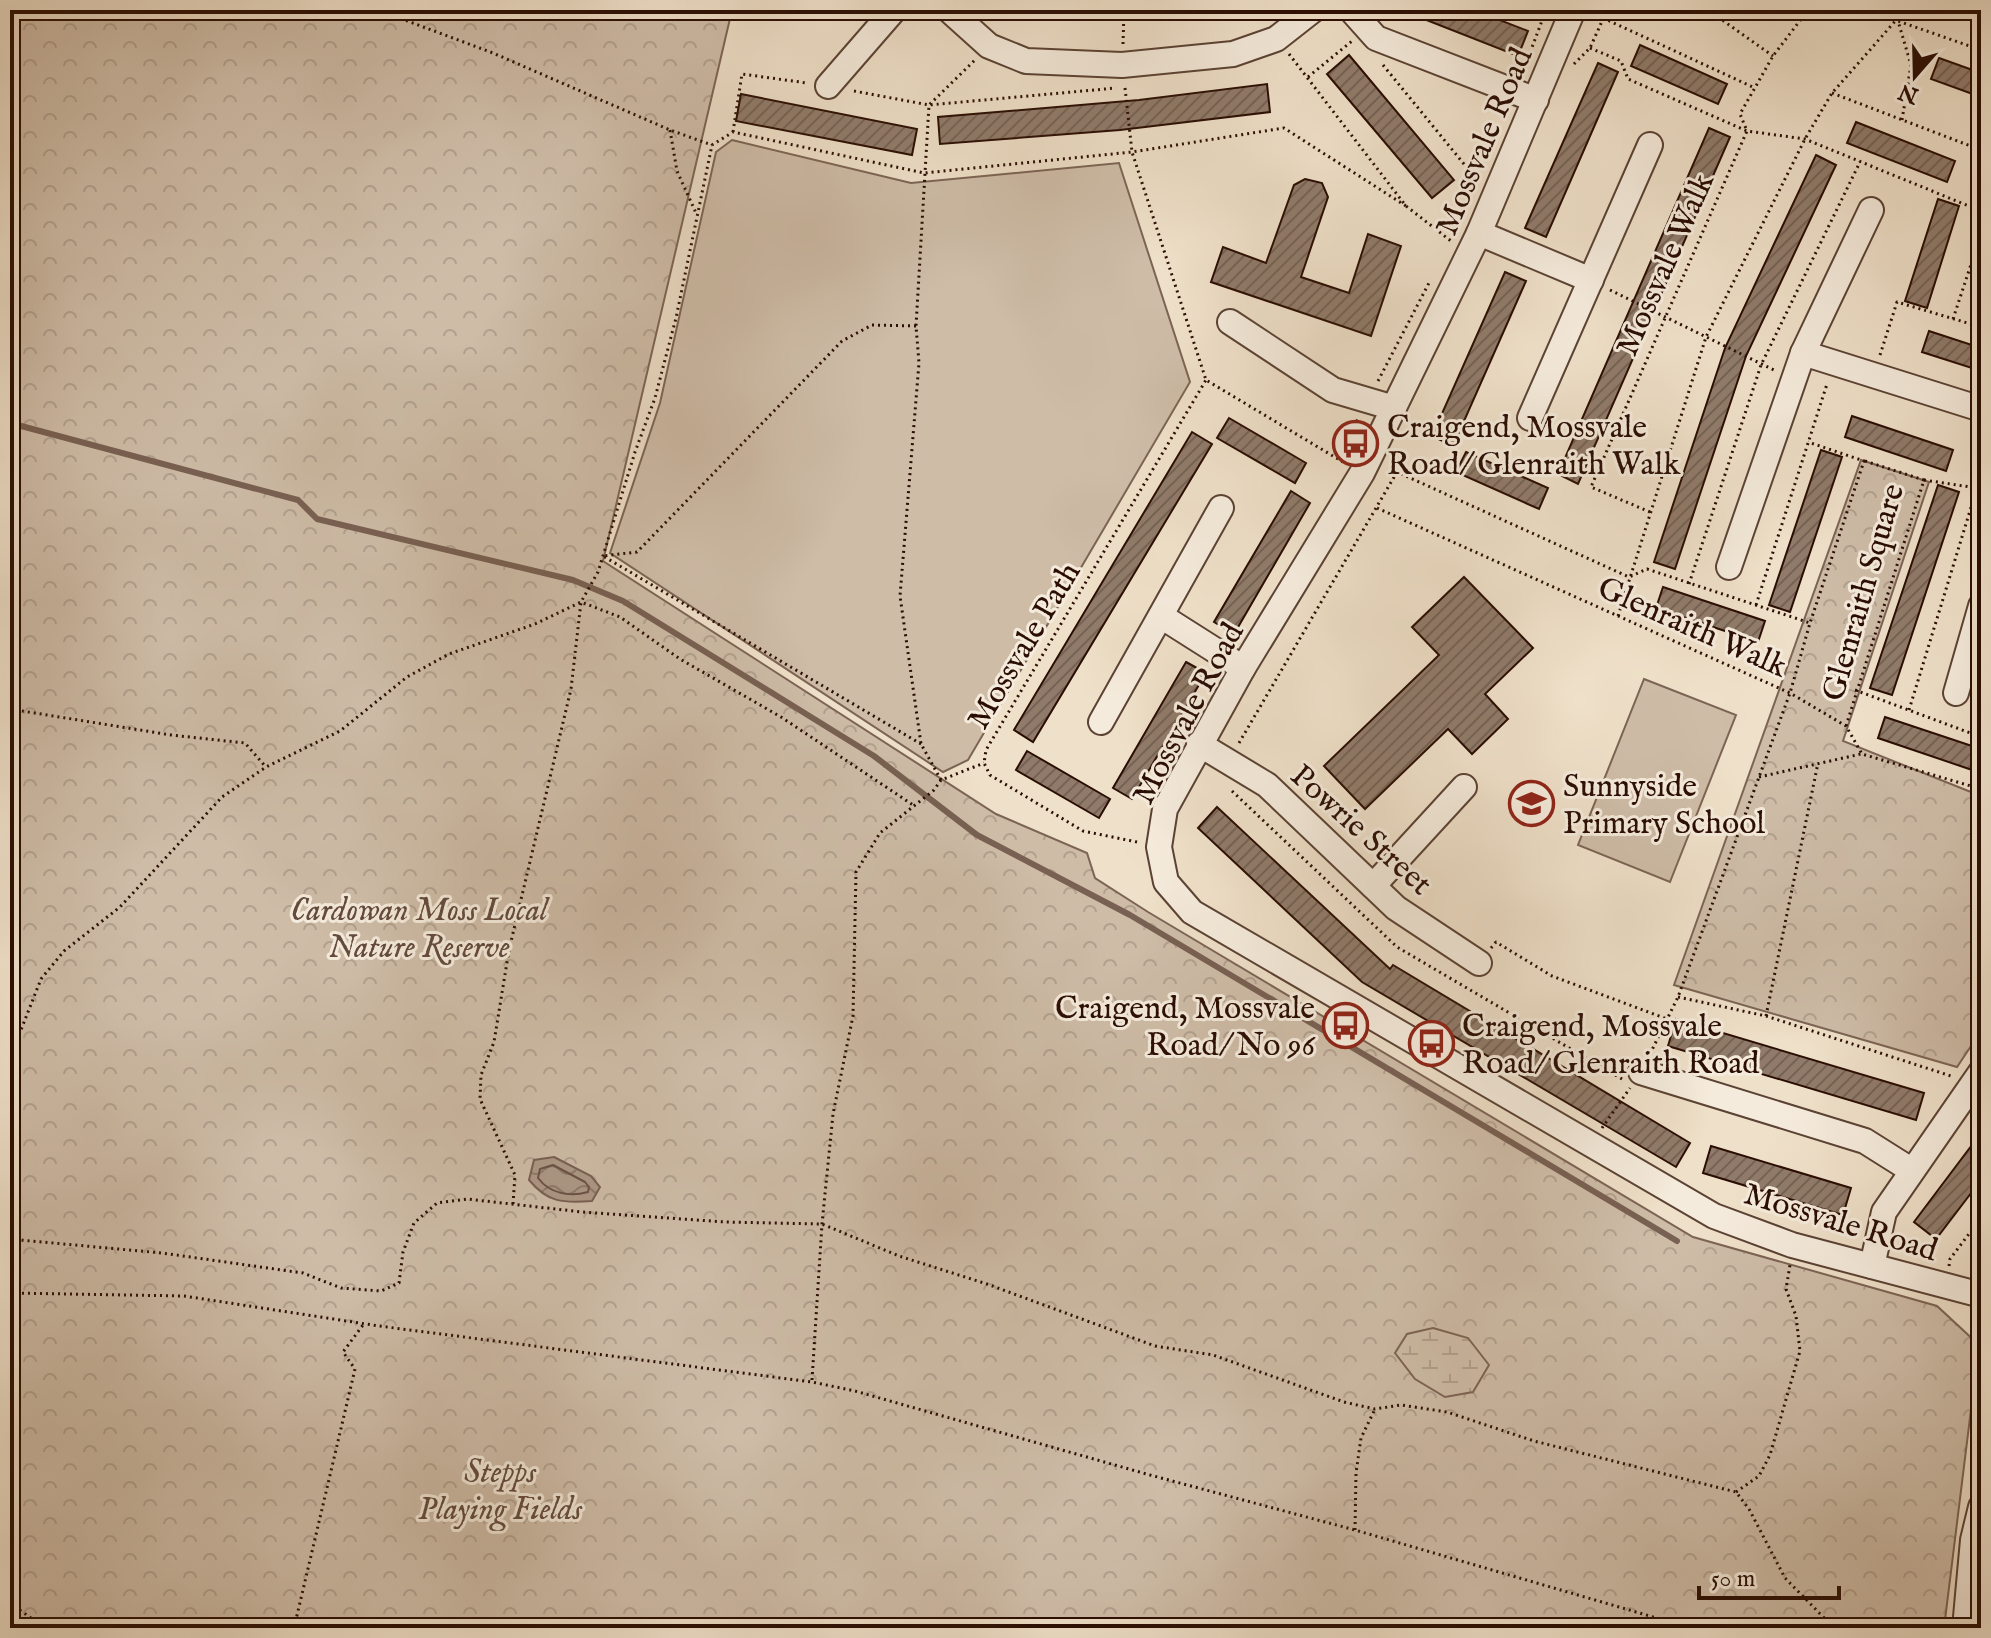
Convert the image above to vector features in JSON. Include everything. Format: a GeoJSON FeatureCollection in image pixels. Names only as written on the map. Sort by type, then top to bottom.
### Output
{"type":"FeatureCollection","features":[{"type":"Feature","properties":{"kind":"street"},"geometry":{"type":"LineString","coordinates":[[828,86],[894,10]]}},
{"type":"Feature","properties":{"kind":"street"},"geometry":{"type":"LineString","coordinates":[[949,10],[989,46],[1026,61],[1122,65],[1233,54],[1276,39],[1313,10]]}},
{"type":"Feature","properties":{"kind":"street"},"geometry":{"type":"LineString","coordinates":[[1351,10],[1376,38],[1525,96]]}},
{"type":"Feature","properties":{"kind":"street","name":"Mossvale Road"},"geometry":{"type":"LineString","coordinates":[[1573,10],[1525,96],[1479,233],[1362,473],[1243,668],[1165,809],[1159,847],[1166,882],[1192,912],[1714,1216],[1792,1245],[1981,1295]]}},
{"type":"Feature","properties":{"kind":"street"},"geometry":{"type":"LineString","coordinates":[[1530,418],[1650,145]]}},
{"type":"Feature","properties":{"kind":"street"},"geometry":{"type":"LineString","coordinates":[[1729,567],[1803,353],[1871,210]]}},
{"type":"Feature","properties":{"kind":"street"},"geometry":{"type":"LineString","coordinates":[[1479,233],[1591,280]]}},
{"type":"Feature","properties":{"kind":"street"},"geometry":{"type":"LineString","coordinates":[[1230,322],[1333,390],[1394,408]]}},
{"type":"Feature","properties":{"kind":"street"},"geometry":{"type":"LineString","coordinates":[[1803,353],[1981,409]]}},
{"type":"Feature","properties":{"kind":"street"},"geometry":{"type":"LineString","coordinates":[[1101,722],[1221,508]]}},
{"type":"Feature","properties":{"kind":"street"},"geometry":{"type":"LineString","coordinates":[[1956,693],[1981,606]]}},
{"type":"Feature","properties":{"kind":"street"},"geometry":{"type":"LineString","coordinates":[[1161,616],[1243,668]]}},
{"type":"Feature","properties":{"kind":"street","name":"Powrie Street"},"geometry":{"type":"LineString","coordinates":[[1199,744],[1267,785],[1396,908],[1479,963]]}},
{"type":"Feature","properties":{"kind":"street"},"geometry":{"type":"LineString","coordinates":[[1373,886],[1464,787]]}},
{"type":"Feature","properties":{"kind":"street"},"geometry":{"type":"LineString","coordinates":[[1641,1072],[1865,1141],[1911,1170]]}},
{"type":"Feature","properties":{"kind":"street"},"geometry":{"type":"LineString","coordinates":[[1872,1266],[1884,1212],[1977,1078]]}},
{"type":"Feature","properties":{"kind":"street"},"geometry":{"type":"LineString","coordinates":[[1965,1628],[1973,1540],[1981,1507]]}},
{"type":"Feature","properties":{"kind":"path"},"geometry":{"type":"LineString","coordinates":[[378,10],[493,53],[670,130],[712,145]]}},
{"type":"Feature","properties":{"kind":"path"},"geometry":{"type":"LineString","coordinates":[[1122,65],[1124,10]]}},
{"type":"Feature","properties":{"kind":"path"},"geometry":{"type":"LineString","coordinates":[[1525,96],[1546,12],[1535,10]]}},
{"type":"Feature","properties":{"kind":"path"},"geometry":{"type":"LineString","coordinates":[[1708,10],[1773,56]]}},
{"type":"Feature","properties":{"kind":"path","name":"Mossvale Walk"},"geometry":{"type":"LineString","coordinates":[[1650,512],[1591,487],[1747,131],[1740,114],[1773,56],[1806,10]]}},
{"type":"Feature","properties":{"kind":"path"},"geometry":{"type":"LineString","coordinates":[[1618,616],[1706,337],[1805,139],[1832,93],[1905,10]]}},
{"type":"Feature","properties":{"kind":"path"},"geometry":{"type":"LineString","coordinates":[[1603,18],[1755,88]]}},
{"type":"Feature","properties":{"kind":"path"},"geometry":{"type":"LineString","coordinates":[[1898,21],[1981,50]]}},
{"type":"Feature","properties":{"kind":"path"},"geometry":{"type":"LineString","coordinates":[[1898,21],[1911,65],[1902,120]]}},
{"type":"Feature","properties":{"kind":"path"},"geometry":{"type":"LineString","coordinates":[[1307,78],[1359,36]]}},
{"type":"Feature","properties":{"kind":"path"},"geometry":{"type":"LineString","coordinates":[[1276,39],[1406,206]]}},
{"type":"Feature","properties":{"kind":"path"},"geometry":{"type":"LineString","coordinates":[[941,780],[921,744],[900,596],[919,363],[916,326],[924,173],[929,105],[989,46]]}},
{"type":"Feature","properties":{"kind":"path"},"geometry":{"type":"LineString","coordinates":[[1590,48],[1621,61],[1628,79],[1747,131],[1805,139],[1981,211]]}},
{"type":"Feature","properties":{"kind":"path"},"geometry":{"type":"LineString","coordinates":[[1379,60],[1477,180],[1472,192]]}},
{"type":"Feature","properties":{"kind":"path"},"geometry":{"type":"LineString","coordinates":[[733,132],[742,74],[929,105],[1125,87],[1132,152],[1206,380],[1362,473]]}},
{"type":"Feature","properties":{"kind":"path"},"geometry":{"type":"LineString","coordinates":[[1832,93],[1981,150]]}},
{"type":"Feature","properties":{"kind":"path"},"geometry":{"type":"LineString","coordinates":[[513,1204],[515,1175],[480,1099],[481,1075],[494,1042],[509,950],[571,689],[581,602],[598,572],[655,398],[676,318],[712,145],[733,132],[924,173],[1132,152],[1284,128],[1406,206],[1451,241]]}},
{"type":"Feature","properties":{"kind":"path"},"geometry":{"type":"LineString","coordinates":[[670,130],[677,171],[697,215]]}},
{"type":"Feature","properties":{"kind":"path"},"geometry":{"type":"LineString","coordinates":[[1689,584],[1761,365],[1860,162]]}},
{"type":"Feature","properties":{"kind":"path"},"geometry":{"type":"LineString","coordinates":[[1953,319],[1981,234]]}},
{"type":"Feature","properties":{"kind":"path"},"geometry":{"type":"LineString","coordinates":[[1591,280],[1761,365],[1794,377]]}},
{"type":"Feature","properties":{"kind":"path"},"geometry":{"type":"LineString","coordinates":[[1338,459],[1430,281]]}},
{"type":"Feature","properties":{"kind":"path"},"geometry":{"type":"LineString","coordinates":[[1873,375],[1897,302],[1981,327]]}},
{"type":"Feature","properties":{"kind":"path"},"geometry":{"type":"LineString","coordinates":[[603,556],[637,552],[842,341],[872,325],[916,326]]}},
{"type":"Feature","properties":{"kind":"path"},"geometry":{"type":"LineString","coordinates":[[1756,605],[1834,363]]}},
{"type":"Feature","properties":{"kind":"path","name":"Mossvale Path"},"geometry":{"type":"LineString","coordinates":[[1159,847],[1083,831],[990,775],[984,763],[986,750],[1206,380]]}},
{"type":"Feature","properties":{"kind":"path","name":"Glenraith Square"},"geometry":{"type":"LineString","coordinates":[[1808,442],[1924,480],[1846,726]]}},
{"type":"Feature","properties":{"kind":"path","name":"Glenraith Square"},"geometry":{"type":"LineString","coordinates":[[1641,1072],[1678,997],[1790,693],[1864,461]]}},
{"type":"Feature","properties":{"kind":"path","name":"Glenraith Walk"},"geometry":{"type":"LineString","coordinates":[[1810,623],[1647,569],[1629,577],[1397,472],[1377,508],[1790,693],[1846,726],[1862,754]]}},
{"type":"Feature","properties":{"kind":"path"},"geometry":{"type":"LineString","coordinates":[[1909,710],[1981,476]]}},
{"type":"Feature","properties":{"kind":"path"},"geometry":{"type":"LineString","coordinates":[[1924,480],[1977,488]]}},
{"type":"Feature","properties":{"kind":"path"},"geometry":{"type":"LineString","coordinates":[[1377,508],[1228,762],[1230,789],[1397,947],[1632,1085],[1591,1144]]}},
{"type":"Feature","properties":{"kind":"path"},"geometry":{"type":"LineString","coordinates":[[603,556],[921,744]]}},
{"type":"Feature","properties":{"kind":"path"},"geometry":{"type":"LineString","coordinates":[[10,1050],[41,979],[64,951],[120,907],[222,797],[266,767],[340,731],[407,677],[449,654],[535,624],[581,602],[620,617],[680,659],[781,717],[913,805]]}},
{"type":"Feature","properties":{"kind":"path"},"geometry":{"type":"LineString","coordinates":[[1855,690],[1981,737]]}},
{"type":"Feature","properties":{"kind":"path"},"geometry":{"type":"LineString","coordinates":[[10,709],[171,735],[245,743],[266,767]]}},
{"type":"Feature","properties":{"kind":"path"},"geometry":{"type":"LineString","coordinates":[[1759,777],[1862,754],[1981,789]]}},
{"type":"Feature","properties":{"kind":"path"},"geometry":{"type":"LineString","coordinates":[[812,1382],[833,1114],[853,1016],[856,872],[880,833],[934,790],[941,780],[984,763]]}},
{"type":"Feature","properties":{"kind":"path"},"geometry":{"type":"LineString","coordinates":[[1766,1016],[1818,763]]}},
{"type":"Feature","properties":{"kind":"path"},"geometry":{"type":"LineString","coordinates":[[1479,963],[1496,942],[1552,976],[1667,1019]]}},
{"type":"Feature","properties":{"kind":"path"},"geometry":{"type":"LineString","coordinates":[[1678,997],[1766,1016],[1977,1078]]}},
{"type":"Feature","properties":{"kind":"path"},"geometry":{"type":"LineString","coordinates":[[10,1243],[20,1240],[162,1253],[303,1273],[341,1288],[381,1291],[399,1283],[403,1252],[414,1223],[437,1203],[467,1199],[582,1212],[725,1222],[822,1224],[899,1256],[1001,1289],[1155,1346],[1213,1355],[1344,1402],[1375,1409],[1401,1405],[1447,1412],[1534,1441],[1736,1492],[1749,1509],[1785,1578],[1834,1628]]}},
{"type":"Feature","properties":{"kind":"path"},"geometry":{"type":"LineString","coordinates":[[1944,1285],[1950,1259],[1981,1218]]}},
{"type":"Feature","properties":{"kind":"path"},"geometry":{"type":"LineString","coordinates":[[1736,1492],[1759,1476],[1770,1455],[1800,1351],[1796,1316],[1786,1289],[1792,1245]]}},
{"type":"Feature","properties":{"kind":"path"},"geometry":{"type":"LineString","coordinates":[[10,1293],[184,1296],[364,1324],[812,1382],[855,1391],[1355,1530],[1691,1628]]}},
{"type":"Feature","properties":{"kind":"path"},"geometry":{"type":"LineString","coordinates":[[294,1628],[355,1369],[343,1352],[364,1324]]}},
{"type":"Feature","properties":{"kind":"path"},"geometry":{"type":"LineString","coordinates":[[1355,1530],[1356,1473],[1361,1438],[1375,1409]]}},
{"type":"Feature","properties":{"kind":"path"},"geometry":{"type":"LineString","coordinates":[[10,1603],[45,1628]]}},
{"type":"Feature","properties":{"kind":"green space","name":"Cardowan Moss Local Nature Reserve"},"geometry":{"type":"Polygon","coordinates":[[[10,10],[732,10],[603,561],[996,814],[1087,853],[1095,878],[1148,912],[1693,1237],[1937,1306],[1979,1345],[1944,1628],[10,1628],[10,10]]]}},
{"type":"Feature","properties":{"kind":"green space"},"geometry":{"type":"Polygon","coordinates":[[[732,140],[911,183],[1119,163],[1190,382],[968,760],[943,772],[610,553],[660,403],[716,152],[732,140]]]}},
{"type":"Feature","properties":{"kind":"green space"},"geometry":{"type":"Polygon","coordinates":[[[1861,460],[1929,482],[1843,741],[1981,796],[1981,1031],[1957,1067],[1674,985],[1861,460]]]}},
{"type":"Feature","properties":{"kind":"green space"},"geometry":{"type":"Polygon","coordinates":[[[1644,679],[1736,715],[1670,882],[1578,845],[1644,679]]]}},
{"type":"Feature","properties":{"kind":"green space"},"geometry":{"type":"Polygon","coordinates":[[[1433,1328],[1468,1338],[1489,1365],[1473,1392],[1445,1397],[1415,1379],[1395,1353],[1407,1334],[1433,1328]]]}},
{"type":"Feature","properties":{"kind":"water"},"geometry":{"type":"Polygon","coordinates":[[[554,1157],[591,1176],[600,1187],[592,1201],[557,1200],[536,1188],[529,1180],[534,1160],[554,1157]]]}},
{"type":"Feature","properties":{"kind":"building"},"geometry":{"type":"Polygon","coordinates":[[[1401,10],[1474,10],[1528,31],[1518,56],[1401,10]]]}},
{"type":"Feature","properties":{"kind":"building"},"geometry":{"type":"Polygon","coordinates":[[[1640,45],[1727,84],[1718,104],[1631,66],[1640,45]]]}},
{"type":"Feature","properties":{"kind":"building"},"geometry":{"type":"Polygon","coordinates":[[[1349,55],[1454,180],[1432,198],[1327,74],[1349,55]]]}},
{"type":"Feature","properties":{"kind":"building"},"geometry":{"type":"Polygon","coordinates":[[[1939,58],[1981,73],[1981,97],[1931,79],[1939,58]]]}},
{"type":"Feature","properties":{"kind":"building"},"geometry":{"type":"Polygon","coordinates":[[[1598,63],[1618,72],[1546,237],[1525,228],[1598,63]]]}},
{"type":"Feature","properties":{"kind":"building"},"geometry":{"type":"Polygon","coordinates":[[[1267,84],[1270,112],[1120,130],[940,144],[938,117],[1139,100],[1267,84]]]}},
{"type":"Feature","properties":{"kind":"building"},"geometry":{"type":"Polygon","coordinates":[[[741,94],[917,129],[912,155],[736,121],[741,94]]]}},
{"type":"Feature","properties":{"kind":"building"},"geometry":{"type":"Polygon","coordinates":[[[1856,122],[1955,161],[1947,182],[1847,143],[1856,122]]]}},
{"type":"Feature","properties":{"kind":"building"},"geometry":{"type":"Polygon","coordinates":[[[1709,128],[1730,137],[1578,484],[1558,474],[1709,128]]]}},
{"type":"Feature","properties":{"kind":"building"},"geometry":{"type":"Polygon","coordinates":[[[1816,155],[1836,165],[1746,356],[1675,569],[1654,562],[1725,348],[1816,155]]]}},
{"type":"Feature","properties":{"kind":"building"},"geometry":{"type":"Polygon","coordinates":[[[1305,179],[1322,183],[1328,197],[1301,277],[1349,293],[1368,234],[1401,246],[1371,336],[1211,282],[1223,247],[1266,263],[1294,185],[1305,179]]]}},
{"type":"Feature","properties":{"kind":"building"},"geometry":{"type":"Polygon","coordinates":[[[1938,199],[1959,206],[1927,308],[1905,301],[1938,199]]]}},
{"type":"Feature","properties":{"kind":"building"},"geometry":{"type":"Polygon","coordinates":[[[1505,272],[1526,281],[1453,446],[1432,436],[1505,272]]]}},
{"type":"Feature","properties":{"kind":"building"},"geometry":{"type":"Polygon","coordinates":[[[1929,331],[1981,348],[1981,371],[1922,352],[1929,331]]]}},
{"type":"Feature","properties":{"kind":"building"},"geometry":{"type":"Polygon","coordinates":[[[1852,416],[1953,450],[1946,471],[1845,437],[1852,416]]]}},
{"type":"Feature","properties":{"kind":"building"},"geometry":{"type":"Polygon","coordinates":[[[1229,418],[1306,463],[1295,483],[1217,438],[1229,418]]]}},
{"type":"Feature","properties":{"kind":"building"},"geometry":{"type":"Polygon","coordinates":[[[1192,432],[1212,444],[1033,742],[1014,730],[1192,432]]]}},
{"type":"Feature","properties":{"kind":"building"},"geometry":{"type":"Polygon","coordinates":[[[1821,450],[1842,457],[1790,612],[1769,605],[1821,450]]]}},
{"type":"Feature","properties":{"kind":"building"},"geometry":{"type":"Polygon","coordinates":[[[1466,452],[1548,488],[1539,509],[1456,472],[1466,452]]]}},
{"type":"Feature","properties":{"kind":"building"},"geometry":{"type":"Polygon","coordinates":[[[1938,485],[1959,492],[1892,695],[1870,688],[1938,485]]]}},
{"type":"Feature","properties":{"kind":"building"},"geometry":{"type":"Polygon","coordinates":[[[1291,491],[1310,503],[1234,634],[1214,622],[1291,491]]]}},
{"type":"Feature","properties":{"kind":"building"},"geometry":{"type":"Polygon","coordinates":[[[1464,577],[1533,648],[1485,694],[1508,719],[1472,754],[1448,729],[1365,809],[1324,766],[1439,655],[1412,627],[1464,577]]]}},
{"type":"Feature","properties":{"kind":"building"},"geometry":{"type":"Polygon","coordinates":[[[1663,587],[1765,621],[1758,642],[1656,608],[1663,587]]]}},
{"type":"Feature","properties":{"kind":"building"},"geometry":{"type":"Polygon","coordinates":[[[1186,662],[1206,673],[1132,799],[1113,788],[1186,662]]]}},
{"type":"Feature","properties":{"kind":"building"},"geometry":{"type":"Polygon","coordinates":[[[1885,717],[1981,749],[1981,773],[1878,738],[1885,717]]]}},
{"type":"Feature","properties":{"kind":"building"},"geometry":{"type":"Polygon","coordinates":[[[1027,751],[1110,799],[1099,818],[1016,770],[1027,751]]]}},
{"type":"Feature","properties":{"kind":"building"},"geometry":{"type":"Polygon","coordinates":[[[1217,807],[1390,969],[1393,965],[1690,1143],[1676,1167],[1362,982],[1198,828],[1217,807]]]}},
{"type":"Feature","properties":{"kind":"building"},"geometry":{"type":"Polygon","coordinates":[[[1676,1019],[1924,1093],[1916,1120],[1668,1046],[1676,1019]]]}},
{"type":"Feature","properties":{"kind":"building"},"geometry":{"type":"Polygon","coordinates":[[[1981,1133],[1981,1180],[1936,1239],[1914,1222],[1981,1133]]]}},
{"type":"Feature","properties":{"kind":"building"},"geometry":{"type":"Polygon","coordinates":[[[1711,1146],[1851,1188],[1843,1215],[1703,1173],[1711,1146]]]}},
{"type":"Feature","properties":{"kind":"waterway"},"geometry":{"type":"LineString","coordinates":[[10,423],[298,500],[317,519],[573,580],[623,601],[874,756],[977,835],[1130,915],[1677,1241]]}},
{"type":"Feature","properties":{"kind":"place","name":"Craigend, Mossvale Road/ Glenraith Walk"},"geometry":{"type":"Point","coordinates":[1356,444]}},
{"type":"Feature","properties":{"kind":"place","name":"Sunnyside Primary School"},"geometry":{"type":"Point","coordinates":[1532,803]}},
{"type":"Feature","properties":{"kind":"place","name":"Craigend, Mossvale Road/ No 96"},"geometry":{"type":"Point","coordinates":[1346,1025]}},
{"type":"Feature","properties":{"kind":"place","name":"Craigend, Mossvale Road/ Glenraith Road"},"geometry":{"type":"Point","coordinates":[1431,1043]}},
{"type":"Feature","properties":{"kind":"park label","name":"Stepps Playing Fields"},"geometry":{"type":"Point","coordinates":[500,1490]}}]}
